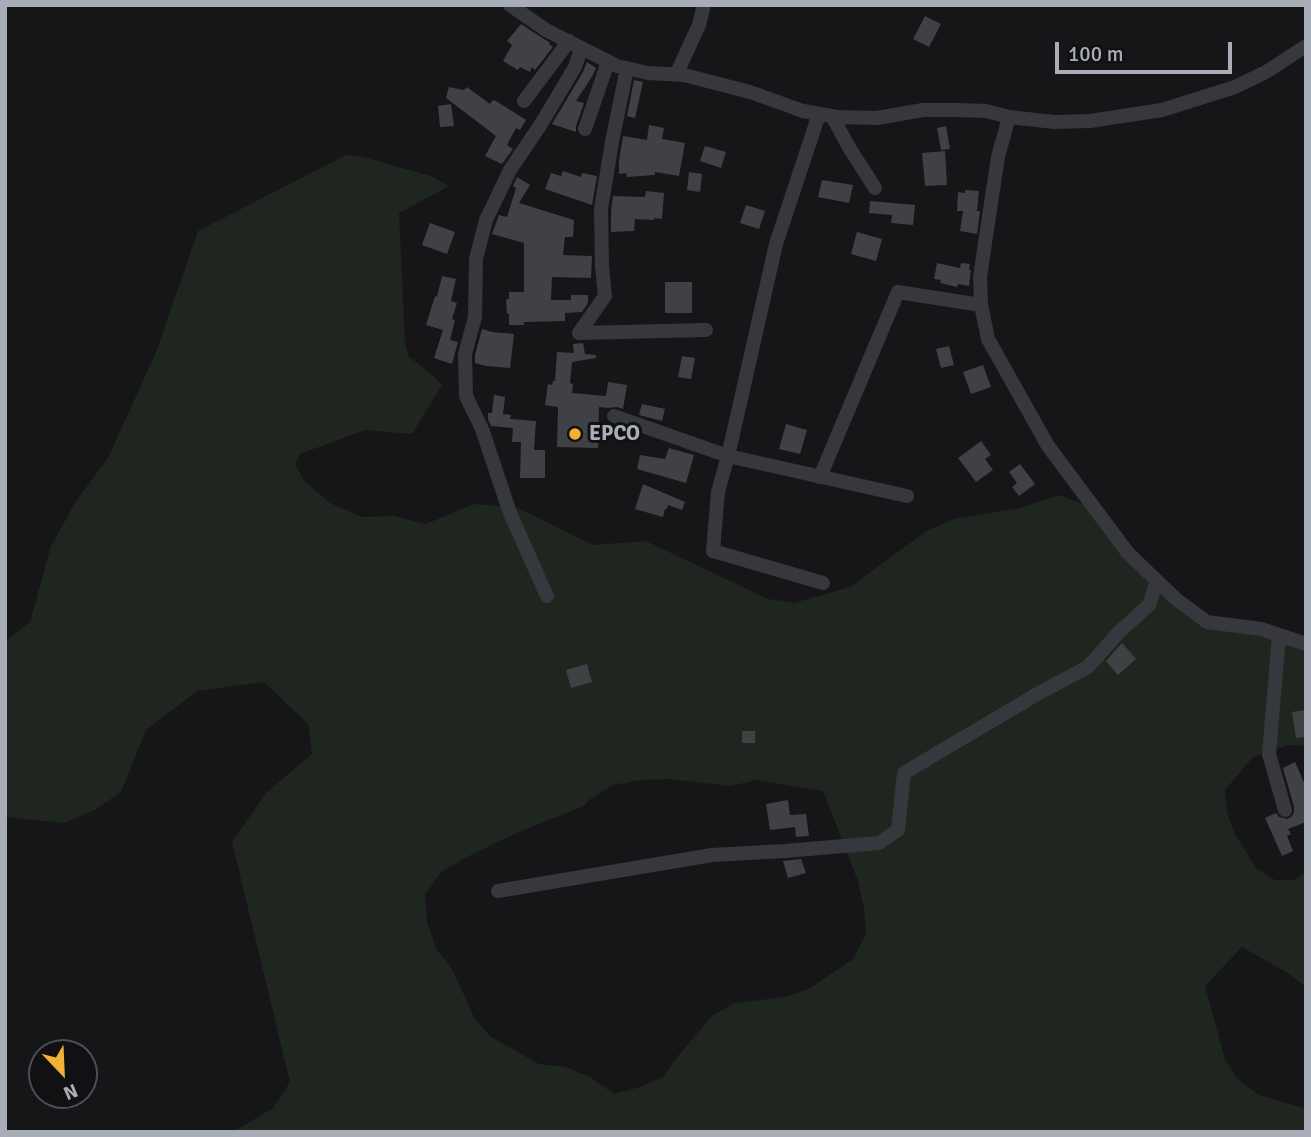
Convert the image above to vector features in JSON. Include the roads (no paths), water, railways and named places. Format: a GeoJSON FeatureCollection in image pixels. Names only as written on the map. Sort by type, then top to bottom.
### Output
{"type":"FeatureCollection","features":[{"type":"Feature","properties":{"kind":"street"},"geometry":{"type":"LineString","coordinates":[[510,5],[546,30],[608,62],[627,68],[676,75],[750,92],[803,111],[877,118],[923,110],[957,110],[986,111],[1009,117],[1055,122],[1090,121],[1162,110],[1235,87],[1266,72],[1306,46]]}},
{"type":"Feature","properties":{"kind":"street"},"geometry":{"type":"LineString","coordinates":[[676,75],[699,24],[704,5]]}},
{"type":"Feature","properties":{"kind":"street"},"geometry":{"type":"LineString","coordinates":[[524,101],[575,45]]}},
{"type":"Feature","properties":{"kind":"street"},"geometry":{"type":"LineString","coordinates":[[547,596],[510,513],[482,429],[466,396],[465,354],[475,317],[476,259],[486,220],[510,170],[575,67],[575,45]]}},
{"type":"Feature","properties":{"kind":"street"},"geometry":{"type":"LineString","coordinates":[[585,129],[608,62]]}},
{"type":"Feature","properties":{"kind":"street"},"geometry":{"type":"LineString","coordinates":[[627,68],[601,209],[605,296],[579,333],[706,330]]}},
{"type":"Feature","properties":{"kind":"street"},"geometry":{"type":"LineString","coordinates":[[825,115],[875,188]]}},
{"type":"Feature","properties":{"kind":"street"},"geometry":{"type":"LineString","coordinates":[[824,583],[713,551],[718,492],[776,244],[825,115]]}},
{"type":"Feature","properties":{"kind":"street"},"geometry":{"type":"LineString","coordinates":[[1009,117],[998,157],[985,243],[980,277],[981,305],[988,339],[1048,446],[1128,553],[1176,599],[1207,622],[1261,629],[1306,644]]}},
{"type":"Feature","properties":{"kind":"street"},"geometry":{"type":"LineString","coordinates":[[820,477],[898,292],[981,305]]}},
{"type":"Feature","properties":{"kind":"street"},"geometry":{"type":"LineString","coordinates":[[614,416],[728,456],[907,496]]}},
{"type":"Feature","properties":{"kind":"street"},"geometry":{"type":"LineString","coordinates":[[498,891],[712,855],[879,843],[898,830],[904,772],[1088,667],[1149,604],[1157,581]]}},
{"type":"Feature","properties":{"kind":"street"},"geometry":{"type":"LineString","coordinates":[[1279,635],[1269,754],[1285,810]]}},
{"type":"Feature","properties":{"kind":"place","name":"EPCO"},"geometry":{"type":"Point","coordinates":[575,434]}}]}
